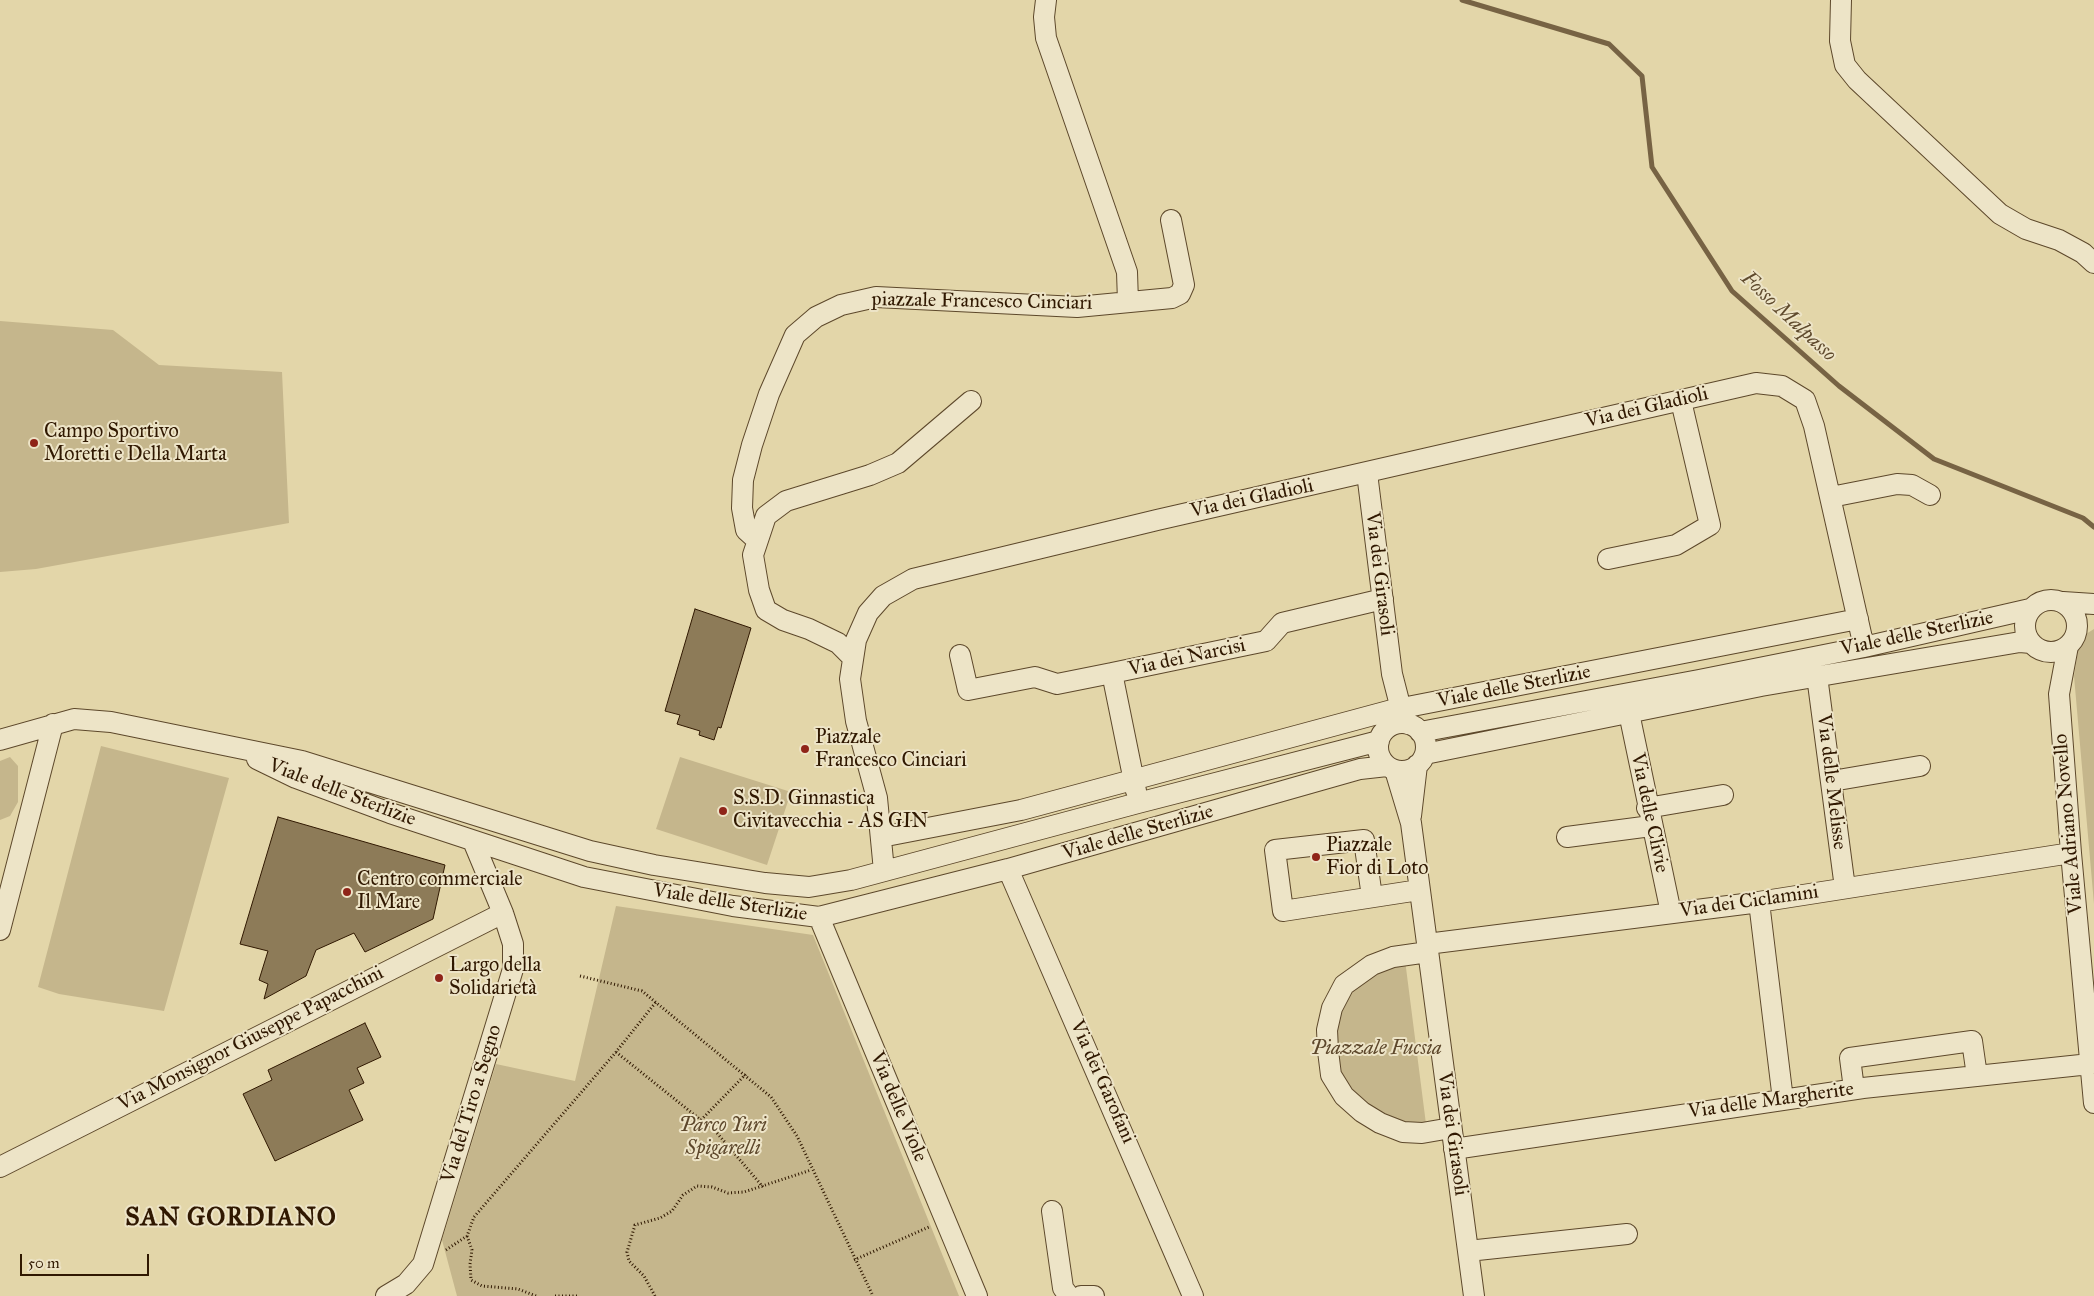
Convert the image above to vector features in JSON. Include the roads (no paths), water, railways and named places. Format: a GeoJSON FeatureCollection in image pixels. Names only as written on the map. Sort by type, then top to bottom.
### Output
{"type":"FeatureCollection","features":[{"type":"Feature","properties":{"kind":"street"},"geometry":{"type":"LineString","coordinates":[[1046,0],[1044,17],[1046,38],[1127,272],[1128,302]]}},
{"type":"Feature","properties":{"kind":"street"},"geometry":{"type":"LineString","coordinates":[[1841,0],[1840,41],[1845,65],[1857,80],[2000,214],[2026,229],[2059,240],[2083,253],[2094,263]]}},
{"type":"Feature","properties":{"kind":"street","name":"piazzale Francesco Cinciari"},"geometry":{"type":"LineString","coordinates":[[757,540],[746,530],[742,508],[743,480],[752,445],[769,394],[794,336],[816,317],[841,305],[876,297],[1077,307],[1155,301],[1180,294],[1184,284],[1171,220]]}},
{"type":"Feature","properties":{"kind":"street","name":"Via dei Gladioli"},"geometry":{"type":"LineString","coordinates":[[884,871],[877,798],[856,721],[850,679],[856,640],[868,613],[883,596],[913,579],[1157,520],[1756,383],[1782,386],[1805,400],[1814,426],[1831,497],[1864,647]]}},
{"type":"Feature","properties":{"kind":"street"},"geometry":{"type":"LineString","coordinates":[[853,658],[838,643],[766,610],[759,590],[753,555],[766,516],[786,501],[870,475],[898,462],[971,401]]}},
{"type":"Feature","properties":{"kind":"street"},"geometry":{"type":"LineString","coordinates":[[1608,559],[1676,545],[1710,525],[1681,401]]}},
{"type":"Feature","properties":{"kind":"street","name":"Via dei Girasoli"},"geometry":{"type":"LineString","coordinates":[[1367,473],[1398,724],[1381,759],[1391,768],[1411,823],[1474,1296]]}},
{"type":"Feature","properties":{"kind":"street"},"geometry":{"type":"LineString","coordinates":[[1831,497],[1897,484],[1912,485],[1930,495]]}},
{"type":"Feature","properties":{"kind":"street","name":"Via dei Narcisi"},"geometry":{"type":"LineString","coordinates":[[1138,803],[1112,673],[1266,641],[1282,623],[1383,599]]}},
{"type":"Feature","properties":{"kind":"street"},"geometry":{"type":"LineString","coordinates":[[2063,602],[2074,613],[2077,628],[2072,641],[2068,646],[2054,652],[2035,646],[2024,626],[2030,609],[2045,600],[2094,604]]}},
{"type":"Feature","properties":{"kind":"street","name":"Viale delle Sterlizie"},"geometry":{"type":"LineString","coordinates":[[0,740],[74,719],[111,722],[302,761],[590,851],[654,865],[765,883],[809,887],[851,880],[1138,803],[1398,724],[1864,647],[2030,609]]}},
{"type":"Feature","properties":{"kind":"street"},"geometry":{"type":"LineString","coordinates":[[2077,628],[2094,616]]}},
{"type":"Feature","properties":{"kind":"street","name":"Viale delle Sterlizie"},"geometry":{"type":"LineString","coordinates":[[881,837],[1021,810],[1133,780],[1398,724],[1858,619]]}},
{"type":"Feature","properties":{"kind":"street","name":"Viale delle Sterlizie"},"geometry":{"type":"LineString","coordinates":[[229,745],[296,778],[390,814],[584,878],[732,906],[819,917],[1008,869],[1360,769],[1391,768],[1405,771],[1421,760],[1629,713],[1817,676],[2020,642],[2035,646]]}},
{"type":"Feature","properties":{"kind":"street","name":"Viale Adriano Novello"},"geometry":{"type":"LineString","coordinates":[[2035,646],[2059,694]]}},
{"type":"Feature","properties":{"kind":"street","name":"Viale Adriano Novello"},"geometry":{"type":"LineString","coordinates":[[2068,646],[2059,694],[2071,853],[2094,1103]]}},
{"type":"Feature","properties":{"kind":"street"},"geometry":{"type":"LineString","coordinates":[[960,655],[968,690],[1035,677],[1057,684],[1112,673]]}},
{"type":"Feature","properties":{"kind":"street","name":"Via delle Melisse"},"geometry":{"type":"LineString","coordinates":[[1817,676],[1845,888]]}},
{"type":"Feature","properties":{"kind":"street","name":"Via delle Clivie"},"geometry":{"type":"LineString","coordinates":[[1629,713],[1671,914]]}},
{"type":"Feature","properties":{"kind":"street"},"geometry":{"type":"LineString","coordinates":[[0,930],[53,724]]}},
{"type":"Feature","properties":{"kind":"street","name":"Via dei Girasoli"},"geometry":{"type":"LineString","coordinates":[[1398,724],[1426,744],[1421,760],[1411,823]]}},
{"type":"Feature","properties":{"kind":"street"},"geometry":{"type":"LineString","coordinates":[[1832,781],[1920,766]]}},
{"type":"Feature","properties":{"kind":"street"},"geometry":{"type":"LineString","coordinates":[[1567,837],[1650,817],[1723,795]]}},
{"type":"Feature","properties":{"kind":"street"},"geometry":{"type":"LineString","coordinates":[[1372,897],[1364,840],[1275,850],[1283,911],[1419,890]]}},
{"type":"Feature","properties":{"kind":"street","name":"Via del Tiro a Segno"},"geometry":{"type":"LineString","coordinates":[[386,1296],[406,1284],[423,1264],[512,969],[513,944],[503,913],[473,841]]}},
{"type":"Feature","properties":{"kind":"street","name":"Via dei Ciclamini"},"geometry":{"type":"LineString","coordinates":[[1427,948],[1759,902],[2071,853]]}},
{"type":"Feature","properties":{"kind":"street","name":"Via dei Garofani"},"geometry":{"type":"LineString","coordinates":[[1008,869],[1193,1296]]}},
{"type":"Feature","properties":{"kind":"street"},"geometry":{"type":"LineString","coordinates":[[1759,902],[1783,1100]]}},
{"type":"Feature","properties":{"kind":"street","name":"Via Monsignor Giuseppe Papacchini"},"geometry":{"type":"LineString","coordinates":[[0,1167],[503,913]]}},
{"type":"Feature","properties":{"kind":"street","name":"Via delle Viole"},"geometry":{"type":"LineString","coordinates":[[819,917],[977,1296]]}},
{"type":"Feature","properties":{"kind":"street"},"geometry":{"type":"LineString","coordinates":[[1427,948],[1372,965],[1344,985],[1332,1008],[1327,1030],[1331,1075],[1344,1096],[1362,1112],[1403,1132],[1422,1133],[1451,1128]]}},
{"type":"Feature","properties":{"kind":"street"},"geometry":{"type":"LineString","coordinates":[[1854,1089],[1850,1058],[1972,1042],[1977,1076]]}},
{"type":"Feature","properties":{"kind":"street","name":"Via delle Margherite"},"geometry":{"type":"LineString","coordinates":[[1454,1149],[1854,1089],[2090,1064]]}},
{"type":"Feature","properties":{"kind":"street"},"geometry":{"type":"LineString","coordinates":[[1052,1211],[1063,1288],[1069,1296]]}},
{"type":"Feature","properties":{"kind":"street"},"geometry":{"type":"LineString","coordinates":[[1468,1251],[1626,1234]]}},
{"type":"Feature","properties":{"kind":"street"},"geometry":{"type":"LineString","coordinates":[[1081,1296],[1094,1296]]}},
{"type":"Feature","properties":{"kind":"waterway","name":"Fosso Malpasso"},"geometry":{"type":"LineString","coordinates":[[1462,0],[1609,44],[1642,76],[1652,167],[1732,291],[1839,386],[1934,459],[2083,518],[2094,527]]}},
{"type":"Feature","properties":{"kind":"place","name":"Campo Sportivo Moretti e Della Marta"},"geometry":{"type":"Point","coordinates":[34,443]}},
{"type":"Feature","properties":{"kind":"place","name":"Piazzale Francesco Cinciari"},"geometry":{"type":"Point","coordinates":[805,749]}},
{"type":"Feature","properties":{"kind":"place","name":"S.S.D. Ginnastica Civitavecchia - AS GIN"},"geometry":{"type":"Point","coordinates":[723,811]}},
{"type":"Feature","properties":{"kind":"place","name":"Piazzale Fior di Loto"},"geometry":{"type":"Point","coordinates":[1316,857]}},
{"type":"Feature","properties":{"kind":"place","name":"Centro commerciale Il Mare"},"geometry":{"type":"Point","coordinates":[347,892]}},
{"type":"Feature","properties":{"kind":"place","name":"Largo della Solidarietà"},"geometry":{"type":"Point","coordinates":[439,978]}},
{"type":"Feature","properties":{"kind":"district","name":"SAN GORDIANO"},"geometry":{"type":"Point","coordinates":[231,1219]}},
{"type":"Feature","properties":{"kind":"park label","name":"Piazzale Fucsia"},"geometry":{"type":"Point","coordinates":[1376,1049]}},
{"type":"Feature","properties":{"kind":"park label","name":"Parco Yuri Spigarelli"},"geometry":{"type":"Point","coordinates":[723,1138]}}]}
